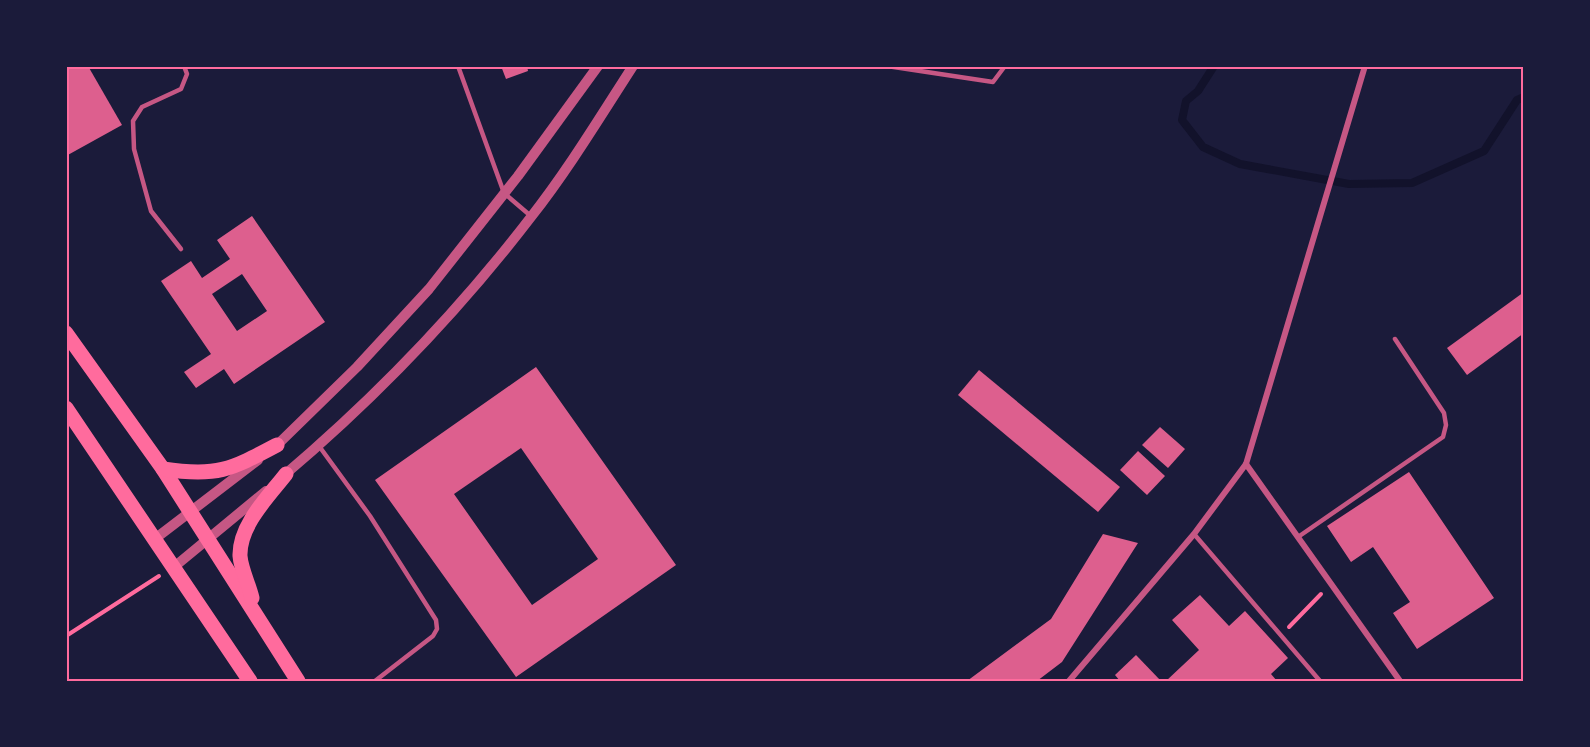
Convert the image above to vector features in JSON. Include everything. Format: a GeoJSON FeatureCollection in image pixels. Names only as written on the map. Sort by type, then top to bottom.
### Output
{"type":"FeatureCollection","features":[{"type":"Feature","properties":{"kind":"main road"},"geometry":{"type":"LineString","coordinates":[[66,333],[163,469],[298,681]]}},
{"type":"Feature","properties":{"kind":"main road"},"geometry":{"type":"LineString","coordinates":[[66,408],[156,538],[250,681]]}},
{"type":"Feature","properties":{"kind":"main road"},"geometry":{"type":"LineString","coordinates":[[163,469],[190,473],[224,471],[277,445]]}},
{"type":"Feature","properties":{"kind":"main road"},"geometry":{"type":"LineString","coordinates":[[256,612],[240,556],[244,539],[254,516],[286,474]]}},
{"type":"Feature","properties":{"kind":"street"},"geometry":{"type":"LineString","coordinates":[[156,538],[277,445],[357,367],[429,290],[598,66]]}},
{"type":"Feature","properties":{"kind":"street"},"geometry":{"type":"LineString","coordinates":[[174,567],[319,446],[441,325],[532,216],[633,66]]}},
{"type":"Feature","properties":{"kind":"street"},"geometry":{"type":"LineString","coordinates":[[1069,681],[1194,534],[1246,464],[1365,66]]}},
{"type":"Feature","properties":{"kind":"street"},"geometry":{"type":"LineString","coordinates":[[1246,464],[1400,681]]}},
{"type":"Feature","properties":{"kind":"lane"},"geometry":{"type":"LineString","coordinates":[[181,249],[151,211],[134,149],[133,121],[142,107],[181,89],[187,74],[184,66]]}},
{"type":"Feature","properties":{"kind":"lane"},"geometry":{"type":"LineString","coordinates":[[458,66],[504,193],[532,216]]}},
{"type":"Feature","properties":{"kind":"lane"},"geometry":{"type":"LineString","coordinates":[[887,66],[993,82],[1005,66]]}},
{"type":"Feature","properties":{"kind":"lane"},"geometry":{"type":"LineString","coordinates":[[1298,537],[1443,437],[1446,431],[1444,413],[1395,339]]}},
{"type":"Feature","properties":{"kind":"lane"},"geometry":{"type":"LineString","coordinates":[[319,446],[370,516],[436,620],[437,629],[433,636],[375,681]]}},
{"type":"Feature","properties":{"kind":"lane"},"geometry":{"type":"LineString","coordinates":[[1194,534],[1320,681]]}},
{"type":"Feature","properties":{"kind":"path"},"geometry":{"type":"LineString","coordinates":[[66,636],[174,567]]}},
{"type":"Feature","properties":{"kind":"path"},"geometry":{"type":"LineString","coordinates":[[1280,636],[1331,585]]}},
{"type":"Feature","properties":{"kind":"building"},"geometry":{"type":"Polygon","coordinates":[[[66,66],[88,66],[122,125],[66,156],[66,66]]]}},
{"type":"Feature","properties":{"kind":"building"},"geometry":{"type":"Polygon","coordinates":[[[501,66],[527,66],[528,71],[506,79],[501,66]]]}},
{"type":"Feature","properties":{"kind":"building"},"geometry":{"type":"Polygon","coordinates":[[[252,216],[325,322],[234,384],[224,369],[196,388],[184,372],[211,354],[161,281],[191,261],[202,278],[230,259],[217,240],[252,216]],[[242,274],[212,294],[237,331],[267,311],[242,274]]]}},
{"type":"Feature","properties":{"kind":"building"},"geometry":{"type":"Polygon","coordinates":[[[1524,292],[1524,333],[1467,375],[1447,348],[1524,292]]]}},
{"type":"Feature","properties":{"kind":"building"},"geometry":{"type":"Polygon","coordinates":[[[536,367],[676,565],[516,677],[375,480],[536,367]],[[521,448],[454,494],[532,605],[598,559],[521,448]]]}},
{"type":"Feature","properties":{"kind":"building"},"geometry":{"type":"Polygon","coordinates":[[[979,370],[1120,487],[1098,512],[958,395],[979,370]]]}},
{"type":"Feature","properties":{"kind":"building"},"geometry":{"type":"Polygon","coordinates":[[[1160,427],[1185,449],[1168,468],[1142,445],[1160,427]]]}},
{"type":"Feature","properties":{"kind":"building"},"geometry":{"type":"Polygon","coordinates":[[[1138,451],[1165,476],[1147,495],[1120,470],[1138,451]]]}},
{"type":"Feature","properties":{"kind":"building"},"geometry":{"type":"Polygon","coordinates":[[[1409,472],[1494,598],[1417,649],[1393,613],[1410,602],[1373,547],[1351,562],[1327,526],[1409,472]]]}},
{"type":"Feature","properties":{"kind":"building"},"geometry":{"type":"Polygon","coordinates":[[[1103,534],[1138,543],[1062,662],[1037,681],[967,681],[1051,619],[1103,534]]]}},
{"type":"Feature","properties":{"kind":"building"},"geometry":{"type":"Polygon","coordinates":[[[1200,595],[1229,626],[1245,611],[1288,658],[1271,674],[1277,681],[1166,681],[1199,650],[1172,620],[1200,595]]]}},
{"type":"Feature","properties":{"kind":"building"},"geometry":{"type":"Polygon","coordinates":[[[1136,655],[1161,681],[1120,681],[1115,675],[1136,655]]]}},
{"type":"Feature","properties":{"kind":"waterway"},"geometry":{"type":"LineString","coordinates":[[1214,66],[1198,91],[1186,101],[1182,120],[1203,147],[1240,164],[1349,184],[1412,183],[1484,151],[1517,100],[1524,97]]}}]}
